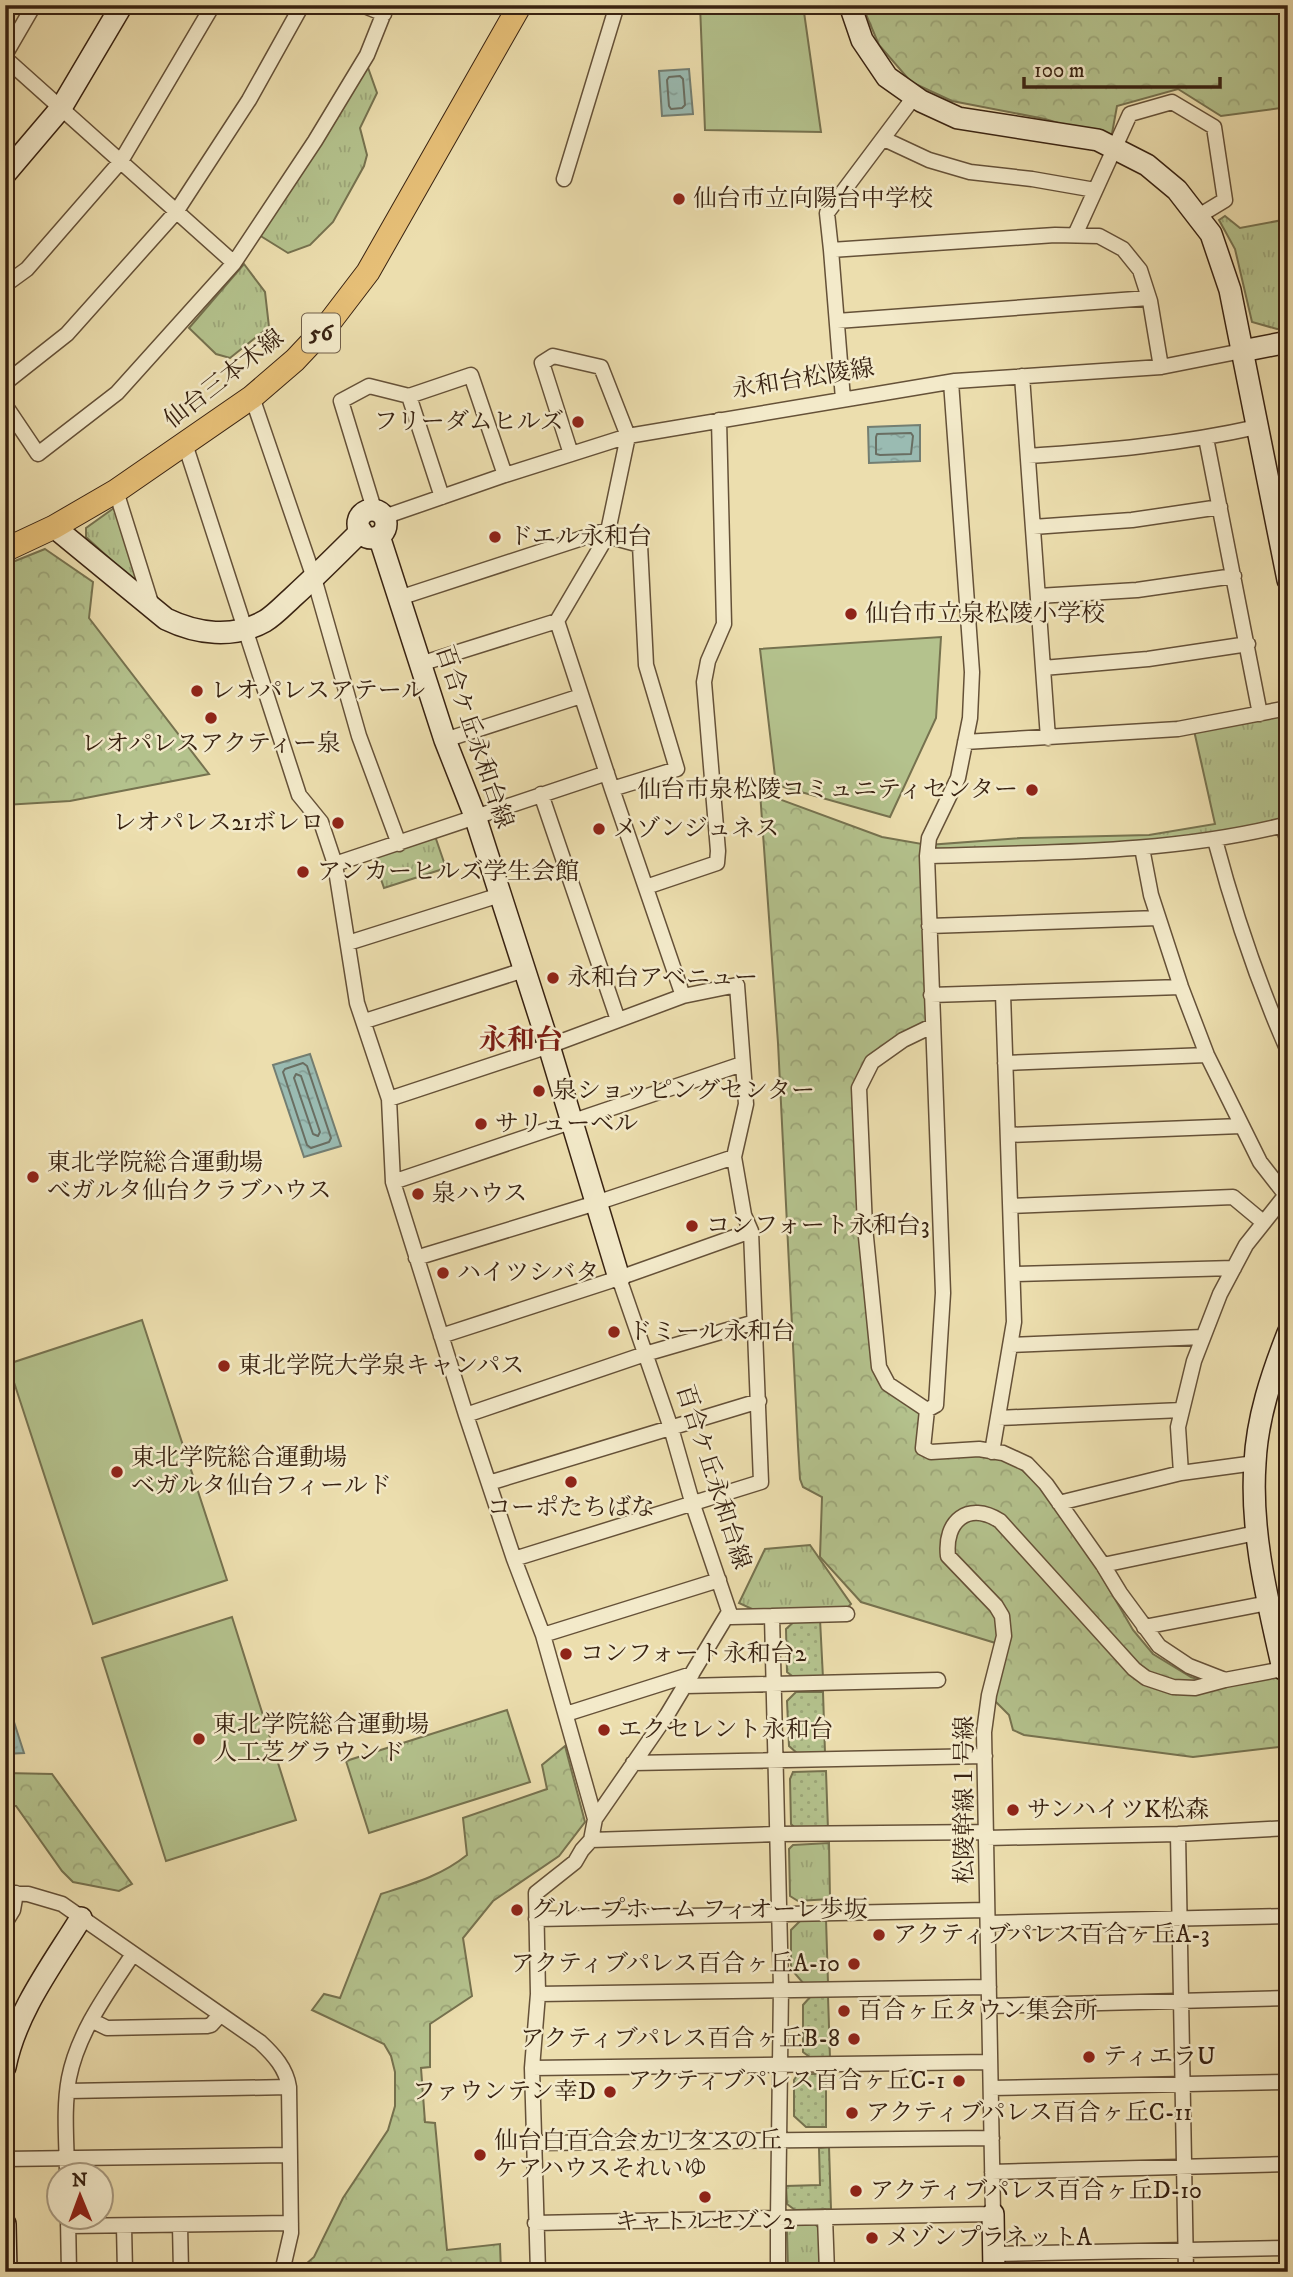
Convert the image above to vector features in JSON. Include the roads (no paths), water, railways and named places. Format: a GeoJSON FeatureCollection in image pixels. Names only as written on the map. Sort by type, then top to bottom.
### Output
{"type":"FeatureCollection","features":[{"type":"Feature","properties":{"kind":"main road","name":"仙台三本木線"},"geometry":{"type":"LineString","coordinates":[[5,550],[54,527],[116,491],[252,397],[295,360],[326,327],[368,272],[520,5]]}},
{"type":"Feature","properties":{"kind":"street"},"geometry":{"type":"LineString","coordinates":[[34,5],[5,57],[234,263]]}},
{"type":"Feature","properties":{"kind":"street"},"geometry":{"type":"LineString","coordinates":[[5,174],[61,108],[122,5]]}},
{"type":"Feature","properties":{"kind":"street"},"geometry":{"type":"LineString","coordinates":[[5,285],[27,269],[121,161],[213,5]]}},
{"type":"Feature","properties":{"kind":"street"},"geometry":{"type":"LineString","coordinates":[[5,383],[68,334],[176,212],[248,100],[302,5]]}},
{"type":"Feature","properties":{"kind":"street"},"geometry":{"type":"LineString","coordinates":[[5,405],[38,454],[117,393],[234,263],[367,55],[385,10],[362,5]]}},
{"type":"Feature","properties":{"kind":"street"},"geometry":{"type":"LineString","coordinates":[[564,179],[617,5]]}},
{"type":"Feature","properties":{"kind":"street"},"geometry":{"type":"LineString","coordinates":[[850,5],[862,40],[887,77],[914,97],[958,118],[1098,141],[1114,148],[1147,165],[1177,190],[1211,234],[1226,279],[1288,580]]}},
{"type":"Feature","properties":{"kind":"street"},"geometry":{"type":"LineString","coordinates":[[843,400],[827,213],[914,97]]}},
{"type":"Feature","properties":{"kind":"street"},"geometry":{"type":"LineString","coordinates":[[1075,235],[1130,114],[1172,102],[1214,127],[1226,200],[1197,217]]}},
{"type":"Feature","properties":{"kind":"street"},"geometry":{"type":"LineString","coordinates":[[884,139],[929,160],[970,172],[1095,190]]}},
{"type":"Feature","properties":{"kind":"street"},"geometry":{"type":"LineString","coordinates":[[831,250],[1055,235],[1100,236],[1123,249],[1140,270],[1149,298],[1161,367]]}},
{"type":"Feature","properties":{"kind":"street"},"geometry":{"type":"LineString","coordinates":[[837,321],[1149,298]]}},
{"type":"Feature","properties":{"kind":"street"},"geometry":{"type":"LineString","coordinates":[[1242,351],[1288,342]]}},
{"type":"Feature","properties":{"kind":"street","name":"永和台松陵線"},"geometry":{"type":"LineString","coordinates":[[54,527],[166,619],[204,633],[228,632],[266,620],[374,523],[442,496],[628,436],[951,382],[1161,367],[1242,351]]}},
{"type":"Feature","properties":{"kind":"street"},"geometry":{"type":"LineString","coordinates":[[420,664],[557,621],[607,533],[628,436],[601,367],[553,356],[542,363],[571,454]]}},
{"type":"Feature","properties":{"kind":"street"},"geometry":{"type":"LineString","coordinates":[[374,523],[341,401],[369,386],[409,396],[471,375],[505,475]]}},
{"type":"Feature","properties":{"kind":"street"},"geometry":{"type":"LineString","coordinates":[[1022,376],[1048,738]]}},
{"type":"Feature","properties":{"kind":"street"},"geometry":{"type":"LineString","coordinates":[[927,1410],[936,1405],[943,1293],[927,856],[929,838],[958,778],[970,718],[972,671],[951,382]]}},
{"type":"Feature","properties":{"kind":"street"},"geometry":{"type":"LineString","coordinates":[[409,396],[442,496]]}},
{"type":"Feature","properties":{"kind":"street"},"geometry":{"type":"LineString","coordinates":[[252,397],[314,578],[359,736],[399,844]]}},
{"type":"Feature","properties":{"kind":"street"},"geometry":{"type":"LineString","coordinates":[[646,887],[717,863],[705,682],[708,661],[724,624],[719,420]]}},
{"type":"Feature","properties":{"kind":"street"},"geometry":{"type":"LineString","coordinates":[[1028,456],[1117,450],[1206,438],[1257,427]]}},
{"type":"Feature","properties":{"kind":"street"},"geometry":{"type":"LineString","coordinates":[[1206,438],[1260,714]]}},
{"type":"Feature","properties":{"kind":"street"},"geometry":{"type":"LineString","coordinates":[[185,444],[299,795],[321,822],[335,864],[358,1003],[389,1100],[393,1182],[466,1415],[514,1559],[543,1635],[595,1819]]}},
{"type":"Feature","properties":{"kind":"street"},"geometry":{"type":"LineString","coordinates":[[116,491],[153,609]]}},
{"type":"Feature","properties":{"kind":"street"},"geometry":{"type":"LineString","coordinates":[[1033,527],[1132,520],[1220,507]]}},
{"type":"Feature","properties":{"kind":"street","name":"百合ケ丘永和台線"},"geometry":{"type":"LineString","coordinates":[[374,523],[445,740],[475,816],[549,1046],[619,1278],[671,1428],[729,1612]]}},
{"type":"Feature","properties":{"kind":"street"},"geometry":{"type":"LineString","coordinates":[[399,598],[607,533],[640,545],[646,665],[677,769],[612,789]]}},
{"type":"Feature","properties":{"kind":"street"},"geometry":{"type":"LineString","coordinates":[[1038,596],[1137,590],[1234,576]]}},
{"type":"Feature","properties":{"kind":"street"},"geometry":{"type":"LineString","coordinates":[[557,621],[684,996]]}},
{"type":"Feature","properties":{"kind":"street"},"geometry":{"type":"LineString","coordinates":[[1043,668],[1148,659],[1248,644]]}},
{"type":"Feature","properties":{"kind":"street"},"geometry":{"type":"LineString","coordinates":[[445,740],[582,696]]}},
{"type":"Feature","properties":{"kind":"street"},"geometry":{"type":"LineString","coordinates":[[965,742],[1178,729],[1288,708]]}},
{"type":"Feature","properties":{"kind":"street"},"geometry":{"type":"LineString","coordinates":[[335,864],[607,773]]}},
{"type":"Feature","properties":{"kind":"street"},"geometry":{"type":"LineString","coordinates":[[541,794],[618,1020]]}},
{"type":"Feature","properties":{"kind":"street"},"geometry":{"type":"LineString","coordinates":[[927,856],[1142,848],[1215,840],[1285,825],[1288,843]]}},
{"type":"Feature","properties":{"kind":"street"},"geometry":{"type":"LineString","coordinates":[[1215,840],[1244,937],[1288,1051]]}},
{"type":"Feature","properties":{"kind":"street"},"geometry":{"type":"LineString","coordinates":[[1142,848],[1158,918],[1207,1055],[1260,1162],[1287,1193],[1246,1245],[1220,1294],[1203,1337],[1194,1361],[1178,1427],[1181,1473]]}},
{"type":"Feature","properties":{"kind":"street"},"geometry":{"type":"LineString","coordinates":[[348,943],[500,895]]}},
{"type":"Feature","properties":{"kind":"street"},"geometry":{"type":"LineString","coordinates":[[929,926],[1158,918]]}},
{"type":"Feature","properties":{"kind":"street"},"geometry":{"type":"LineString","coordinates":[[365,1021],[524,970]]}},
{"type":"Feature","properties":{"kind":"street"},"geometry":{"type":"LineString","coordinates":[[389,1100],[549,1046],[684,996],[737,985],[746,1104],[734,1157],[744,1215],[751,1231],[761,1482],[514,1559]]}},
{"type":"Feature","properties":{"kind":"street"},"geometry":{"type":"LineString","coordinates":[[932,995],[1181,987]]}},
{"type":"Feature","properties":{"kind":"street"},"geometry":{"type":"LineString","coordinates":[[992,1452],[1014,1322],[1003,994]]}},
{"type":"Feature","properties":{"kind":"street"},"geometry":{"type":"LineString","coordinates":[[927,1410],[888,1384],[879,1367],[865,1227],[859,1088],[872,1062],[903,1040],[932,1026]]}},
{"type":"Feature","properties":{"kind":"street"},"geometry":{"type":"LineString","coordinates":[[1005,1063],[1207,1055]]}},
{"type":"Feature","properties":{"kind":"street"},"geometry":{"type":"LineString","coordinates":[[393,1182],[742,1064]]}},
{"type":"Feature","properties":{"kind":"street"},"geometry":{"type":"LineString","coordinates":[[1008,1135],[1241,1126]]}},
{"type":"Feature","properties":{"kind":"street"},"geometry":{"type":"LineString","coordinates":[[416,1258],[734,1157]]}},
{"type":"Feature","properties":{"kind":"street"},"geometry":{"type":"LineString","coordinates":[[1011,1206],[1233,1197],[1264,1222]]}},
{"type":"Feature","properties":{"kind":"street"},"geometry":{"type":"LineString","coordinates":[[441,1336],[619,1278],[751,1231]]}},
{"type":"Feature","properties":{"kind":"street"},"geometry":{"type":"LineString","coordinates":[[1013,1274],[1234,1268]]}},
{"type":"Feature","properties":{"kind":"street"},"geometry":{"type":"LineString","coordinates":[[466,1415],[645,1354],[755,1322]]}},
{"type":"Feature","properties":{"kind":"street"},"geometry":{"type":"LineString","coordinates":[[1285,1669],[1268,1603],[1256,1533],[1255,1463],[1263,1408],[1288,1333]]}},
{"type":"Feature","properties":{"kind":"street"},"geometry":{"type":"LineString","coordinates":[[1011,1345],[1203,1337]]}},
{"type":"Feature","properties":{"kind":"street"},"geometry":{"type":"LineString","coordinates":[[489,1483],[759,1401]]}},
{"type":"Feature","properties":{"kind":"street"},"geometry":{"type":"LineString","coordinates":[[927,1410],[923,1448],[931,1452],[979,1449],[1003,1453],[1027,1464],[1046,1484],[1103,1565],[1119,1593],[1159,1646],[1189,1665],[1225,1680]]}},
{"type":"Feature","properties":{"kind":"street"},"geometry":{"type":"LineString","coordinates":[[998,1418],[1182,1410]]}},
{"type":"Feature","properties":{"kind":"street"},"geometry":{"type":"LineString","coordinates":[[1059,1503],[1181,1473],[1255,1463]]}},
{"type":"Feature","properties":{"kind":"street","name":"松陵幹線１号線"},"geometry":{"type":"LineString","coordinates":[[993,2214],[984,1732],[1004,1626],[996,1606],[948,1556],[951,1525],[959,1518],[980,1513],[991,1515],[1000,1521],[1134,1669],[1146,1678],[1173,1687],[1195,1688],[1285,1669]]}},
{"type":"Feature","properties":{"kind":"street"},"geometry":{"type":"LineString","coordinates":[[1103,1565],[1256,1533]]}},
{"type":"Feature","properties":{"kind":"street"},"geometry":{"type":"LineString","coordinates":[[543,1635],[719,1580]]}},
{"type":"Feature","properties":{"kind":"street"},"geometry":{"type":"LineString","coordinates":[[1144,1628],[1268,1603]]}},
{"type":"Feature","properties":{"kind":"street"},"geometry":{"type":"LineString","coordinates":[[729,1612],[731,1617],[847,1614]]}},
{"type":"Feature","properties":{"kind":"street"},"geometry":{"type":"LineString","coordinates":[[538,2272],[533,2068],[538,1994],[536,1893],[575,1862],[591,1840],[595,1819],[689,1680],[729,1612]]}},
{"type":"Feature","properties":{"kind":"street"},"geometry":{"type":"LineString","coordinates":[[772,1616],[781,1988],[778,2272]]}},
{"type":"Feature","properties":{"kind":"street"},"geometry":{"type":"LineString","coordinates":[[566,1714],[689,1680],[774,1684],[938,1680]]}},
{"type":"Feature","properties":{"kind":"street"},"geometry":{"type":"LineString","coordinates":[[634,1763],[985,1756]]}},
{"type":"Feature","properties":{"kind":"street"},"geometry":{"type":"LineString","coordinates":[[591,1840],[777,1834],[1178,1834],[1288,1828]]}},
{"type":"Feature","properties":{"kind":"street"},"geometry":{"type":"LineString","coordinates":[[1178,1834],[1186,2272]]}},
{"type":"Feature","properties":{"kind":"street"},"geometry":{"type":"LineString","coordinates":[[5,1923],[13,1910],[11,1893],[55,1901],[260,2042],[275,2057],[286,2074],[289,2088],[291,2223],[282,2272]]}},
{"type":"Feature","properties":{"kind":"street"},"geometry":{"type":"LineString","coordinates":[[536,1919],[780,1913],[1179,1918],[1288,1916]]}},
{"type":"Feature","properties":{"kind":"street"},"geometry":{"type":"LineString","coordinates":[[5,2067],[19,2021],[81,1918]]}},
{"type":"Feature","properties":{"kind":"street"},"geometry":{"type":"LineString","coordinates":[[67,2162],[68,2091],[77,2053],[92,2020],[132,1954]]}},
{"type":"Feature","properties":{"kind":"street"},"geometry":{"type":"LineString","coordinates":[[538,1994],[781,1988],[825,1990],[989,1987]]}},
{"type":"Feature","properties":{"kind":"street"},"geometry":{"type":"LineString","coordinates":[[989,2006],[1288,1998]]}},
{"type":"Feature","properties":{"kind":"street"},"geometry":{"type":"LineString","coordinates":[[92,2020],[107,2028],[207,2026],[220,2015]]}},
{"type":"Feature","properties":{"kind":"street"},"geometry":{"type":"LineString","coordinates":[[533,2068],[990,2062]]}},
{"type":"Feature","properties":{"kind":"street"},"geometry":{"type":"LineString","coordinates":[[991,2088],[1288,2082]]}},
{"type":"Feature","properties":{"kind":"street"},"geometry":{"type":"LineString","coordinates":[[68,2091],[289,2088]]}},
{"type":"Feature","properties":{"kind":"street"},"geometry":{"type":"LineString","coordinates":[[534,2143],[992,2138]]}},
{"type":"Feature","properties":{"kind":"street"},"geometry":{"type":"LineString","coordinates":[[5,2160],[290,2155]]}},
{"type":"Feature","properties":{"kind":"street"},"geometry":{"type":"LineString","coordinates":[[992,2172],[1288,2164]]}},
{"type":"Feature","properties":{"kind":"street"},"geometry":{"type":"LineString","coordinates":[[535,2222],[993,2214],[994,2263],[1186,2250],[1288,2248]]}},
{"type":"Feature","properties":{"kind":"street"},"geometry":{"type":"LineString","coordinates":[[825,2217],[827,2272]]}},
{"type":"Feature","properties":{"kind":"street"},"geometry":{"type":"LineString","coordinates":[[116,2225],[291,2223]]}},
{"type":"Feature","properties":{"kind":"street"},"geometry":{"type":"LineString","coordinates":[[5,2224],[6,2272]]}},
{"type":"Feature","properties":{"kind":"street"},"geometry":{"type":"LineString","coordinates":[[180,2225],[181,2272]]}},
{"type":"Feature","properties":{"kind":"street"},"geometry":{"type":"LineString","coordinates":[[124,2226],[125,2272]]}},
{"type":"Feature","properties":{"kind":"street"},"geometry":{"type":"LineString","coordinates":[[68,2232],[69,2272]]}},
{"type":"Feature","properties":{"kind":"water"},"geometry":{"type":"Polygon","coordinates":[[[689,69],[693,114],[662,116],[659,71],[689,69]]]}},
{"type":"Feature","properties":{"kind":"water"},"geometry":{"type":"Polygon","coordinates":[[[920,425],[920,461],[869,463],[868,427],[920,425]]]}},
{"type":"Feature","properties":{"kind":"water"},"geometry":{"type":"Polygon","coordinates":[[[310,1054],[341,1146],[304,1157],[273,1065],[310,1054]]]}},
{"type":"Feature","properties":{"kind":"water"},"geometry":{"type":"Polygon","coordinates":[[[5,1694],[24,1753],[5,1754],[5,1694]]]}},
{"type":"Feature","properties":{"kind":"place","name":"仙台市立向陽台中学校"},"geometry":{"type":"Point","coordinates":[679,199]}},
{"type":"Feature","properties":{"kind":"place","name":"フリーダムヒルズ"},"geometry":{"type":"Point","coordinates":[578,422]}},
{"type":"Feature","properties":{"kind":"place","name":"ドエル永和台"},"geometry":{"type":"Point","coordinates":[495,537]}},
{"type":"Feature","properties":{"kind":"place","name":"仙台市立泉松陵小学校"},"geometry":{"type":"Point","coordinates":[851,614]}},
{"type":"Feature","properties":{"kind":"place","name":"レオパレスアテール"},"geometry":{"type":"Point","coordinates":[197,691]}},
{"type":"Feature","properties":{"kind":"place","name":"レオパレスアクティー泉"},"geometry":{"type":"Point","coordinates":[211,718]}},
{"type":"Feature","properties":{"kind":"place","name":"仙台市泉松陵コミュニティセンター"},"geometry":{"type":"Point","coordinates":[1032,790]}},
{"type":"Feature","properties":{"kind":"place","name":"レオパレス21ボレロ"},"geometry":{"type":"Point","coordinates":[338,823]}},
{"type":"Feature","properties":{"kind":"place","name":"メゾンジュネス"},"geometry":{"type":"Point","coordinates":[599,829]}},
{"type":"Feature","properties":{"kind":"place","name":"アンカーヒルズ学生会館"},"geometry":{"type":"Point","coordinates":[303,872]}},
{"type":"Feature","properties":{"kind":"place","name":"永和台アベニュー"},"geometry":{"type":"Point","coordinates":[553,978]}},
{"type":"Feature","properties":{"kind":"place","name":"泉ショッピングセンター"},"geometry":{"type":"Point","coordinates":[539,1091]}},
{"type":"Feature","properties":{"kind":"place","name":"サリューベル"},"geometry":{"type":"Point","coordinates":[481,1124]}},
{"type":"Feature","properties":{"kind":"place","name":"東北学院総合運動場 べガルタ仙台クラブハウス"},"geometry":{"type":"Point","coordinates":[33,1177]}},
{"type":"Feature","properties":{"kind":"place","name":"泉ハウス"},"geometry":{"type":"Point","coordinates":[418,1194]}},
{"type":"Feature","properties":{"kind":"place","name":"コンフォート永和台3"},"geometry":{"type":"Point","coordinates":[692,1226]}},
{"type":"Feature","properties":{"kind":"place","name":"ハイツシバタ"},"geometry":{"type":"Point","coordinates":[443,1273]}},
{"type":"Feature","properties":{"kind":"place","name":"ドミール永和台"},"geometry":{"type":"Point","coordinates":[614,1332]}},
{"type":"Feature","properties":{"kind":"place","name":"東北学院大学泉キャンパス"},"geometry":{"type":"Point","coordinates":[224,1366]}},
{"type":"Feature","properties":{"kind":"place","name":"東北学院総合運動場 ベガルタ仙台フィールド"},"geometry":{"type":"Point","coordinates":[117,1472]}},
{"type":"Feature","properties":{"kind":"place","name":"コーポたちばな"},"geometry":{"type":"Point","coordinates":[571,1482]}},
{"type":"Feature","properties":{"kind":"place","name":"コンフォート永和台2"},"geometry":{"type":"Point","coordinates":[566,1654]}},
{"type":"Feature","properties":{"kind":"place","name":"エクセレント永和台"},"geometry":{"type":"Point","coordinates":[604,1730]}},
{"type":"Feature","properties":{"kind":"place","name":"東北学院総合運動場 人工芝グラウンド"},"geometry":{"type":"Point","coordinates":[199,1739]}},
{"type":"Feature","properties":{"kind":"place","name":"サンハイツK松森"},"geometry":{"type":"Point","coordinates":[1013,1810]}},
{"type":"Feature","properties":{"kind":"place","name":"グループホーム フィオーレ歩坂"},"geometry":{"type":"Point","coordinates":[517,1910]}},
{"type":"Feature","properties":{"kind":"place","name":"アクティブパレス百合ヶ丘A-3"},"geometry":{"type":"Point","coordinates":[879,1935]}},
{"type":"Feature","properties":{"kind":"place","name":"アクティブパレス百合ヶ丘A-10"},"geometry":{"type":"Point","coordinates":[854,1964]}},
{"type":"Feature","properties":{"kind":"place","name":"百合ヶ丘タウン集会所"},"geometry":{"type":"Point","coordinates":[844,2011]}},
{"type":"Feature","properties":{"kind":"place","name":"アクティブパレス百合ヶ丘B-8"},"geometry":{"type":"Point","coordinates":[854,2039]}},
{"type":"Feature","properties":{"kind":"place","name":"ティエラU"},"geometry":{"type":"Point","coordinates":[1089,2057]}},
{"type":"Feature","properties":{"kind":"place","name":"アクティブパレス百合ヶ丘C-1"},"geometry":{"type":"Point","coordinates":[959,2081]}},
{"type":"Feature","properties":{"kind":"place","name":"ファウンテン幸D"},"geometry":{"type":"Point","coordinates":[610,2092]}},
{"type":"Feature","properties":{"kind":"place","name":"アクティブパレス百合ヶ丘C-11"},"geometry":{"type":"Point","coordinates":[852,2113]}},
{"type":"Feature","properties":{"kind":"place","name":"仙台白百合会カリタスの丘 ケアハウスそれいゆ"},"geometry":{"type":"Point","coordinates":[480,2155]}},
{"type":"Feature","properties":{"kind":"place","name":"アクティブパレス百合ヶ丘D-10"},"geometry":{"type":"Point","coordinates":[856,2191]}},
{"type":"Feature","properties":{"kind":"place","name":"キャトルセゾン2"},"geometry":{"type":"Point","coordinates":[705,2197]}},
{"type":"Feature","properties":{"kind":"place","name":"メゾンプラネットA"},"geometry":{"type":"Point","coordinates":[872,2238]}},
{"type":"Feature","properties":{"kind":"district","name":"永和台"},"geometry":{"type":"Point","coordinates":[521,1040]}}]}
